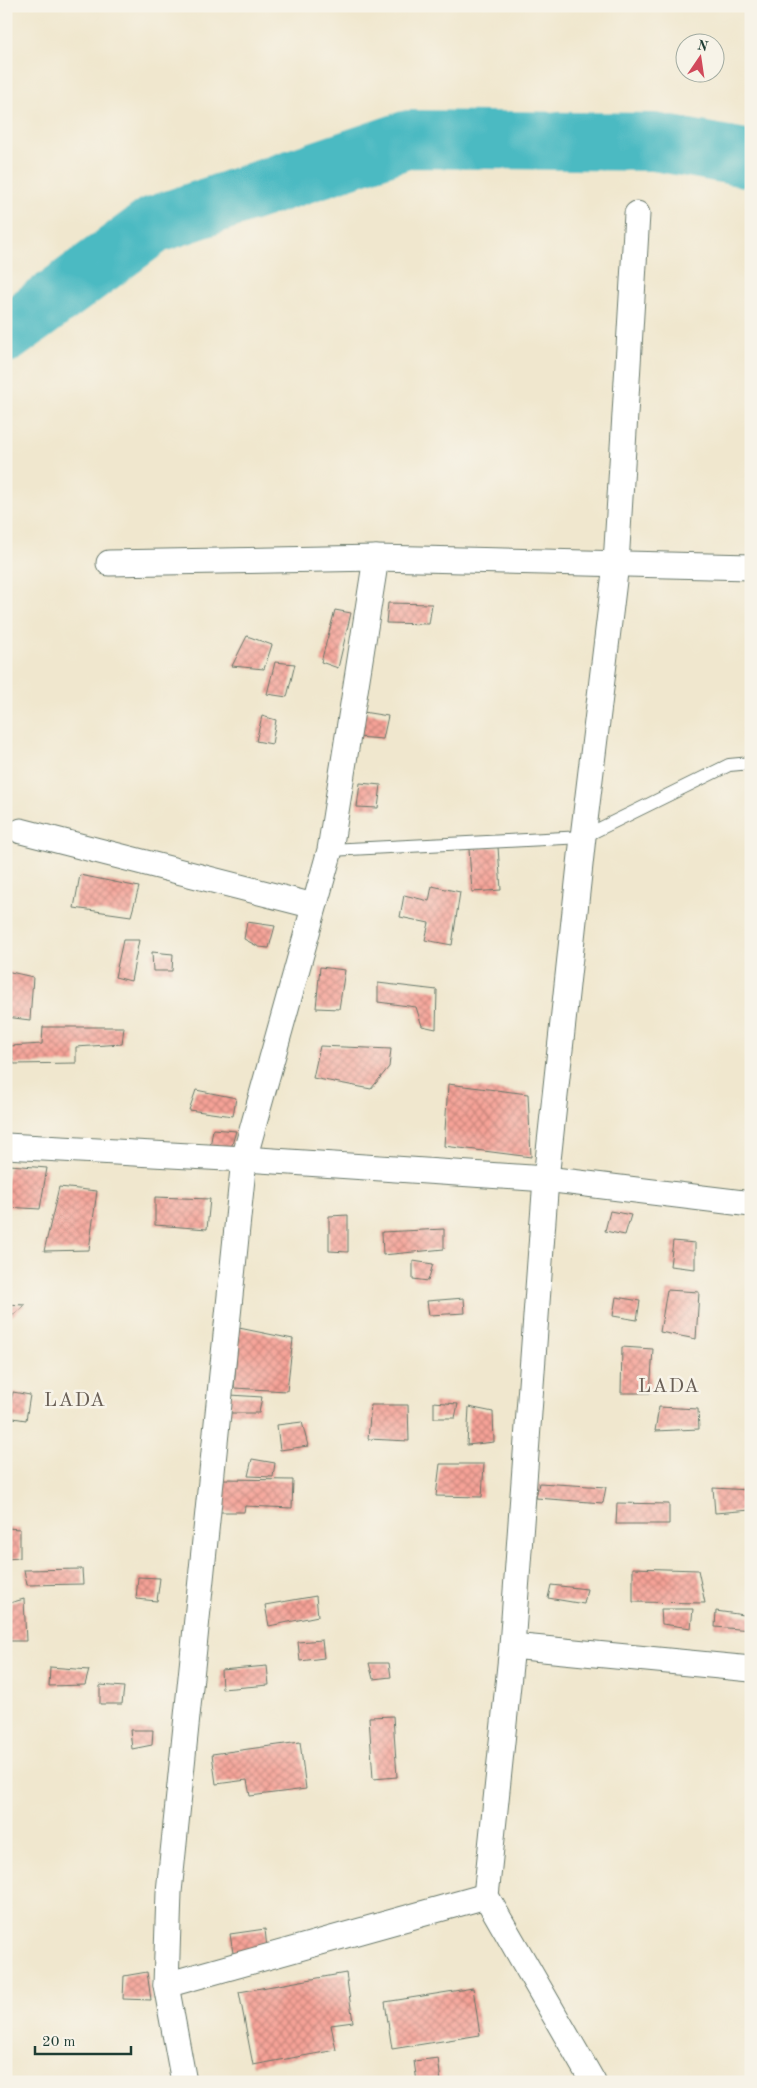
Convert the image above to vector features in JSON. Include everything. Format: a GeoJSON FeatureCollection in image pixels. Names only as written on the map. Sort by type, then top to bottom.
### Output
{"type":"FeatureCollection","features":[{"type":"Feature","properties":{"kind":"street"},"geometry":{"type":"LineString","coordinates":[[593,2082],[486,1896],[512,1646],[546,1179],[583,837],[616,564],[637,214]]}},
{"type":"Feature","properties":{"kind":"street"},"geometry":{"type":"LineString","coordinates":[[184,2082],[166,1985],[169,1892],[244,1159],[330,850],[376,558]]}},
{"type":"Feature","properties":{"kind":"street"},"geometry":{"type":"LineString","coordinates":[[109,563],[376,558],[751,567]]}},
{"type":"Feature","properties":{"kind":"street"},"geometry":{"type":"LineString","coordinates":[[21,832],[314,906]]}},
{"type":"Feature","properties":{"kind":"street"},"geometry":{"type":"LineString","coordinates":[[6,1146],[244,1159],[546,1179],[751,1204]]}},
{"type":"Feature","properties":{"kind":"street"},"geometry":{"type":"LineString","coordinates":[[512,1646],[751,1669]]}},
{"type":"Feature","properties":{"kind":"street"},"geometry":{"type":"LineString","coordinates":[[166,1985],[486,1896]]}},
{"type":"Feature","properties":{"kind":"lane"},"geometry":{"type":"LineString","coordinates":[[330,850],[583,837],[730,765],[751,764]]}},
{"type":"Feature","properties":{"kind":"building"},"geometry":{"type":"Polygon","coordinates":[[[388,603],[432,604],[429,624],[386,623],[388,603]]]}},
{"type":"Feature","properties":{"kind":"building"},"geometry":{"type":"Polygon","coordinates":[[[335,610],[351,613],[338,668],[321,662],[335,610]]]}},
{"type":"Feature","properties":{"kind":"building"},"geometry":{"type":"Polygon","coordinates":[[[247,636],[272,645],[264,669],[232,666],[247,636]]]}},
{"type":"Feature","properties":{"kind":"building"},"geometry":{"type":"Polygon","coordinates":[[[275,662],[295,664],[287,697],[267,694],[275,662]]]}},
{"type":"Feature","properties":{"kind":"building"},"geometry":{"type":"Polygon","coordinates":[[[363,712],[388,716],[383,739],[357,737],[363,712]]]}},
{"type":"Feature","properties":{"kind":"building"},"geometry":{"type":"Polygon","coordinates":[[[262,716],[276,720],[272,744],[256,741],[262,716]]]}},
{"type":"Feature","properties":{"kind":"building"},"geometry":{"type":"Polygon","coordinates":[[[360,783],[381,785],[378,808],[357,807],[360,783]]]}},
{"type":"Feature","properties":{"kind":"building"},"geometry":{"type":"Polygon","coordinates":[[[498,847],[501,890],[472,892],[469,849],[498,847]]]}},
{"type":"Feature","properties":{"kind":"building"},"geometry":{"type":"Polygon","coordinates":[[[80,875],[139,887],[131,916],[74,908],[80,875]]]}},
{"type":"Feature","properties":{"kind":"building"},"geometry":{"type":"Polygon","coordinates":[[[432,886],[460,892],[452,945],[425,940],[429,923],[400,917],[404,895],[429,901],[432,886]]]}},
{"type":"Feature","properties":{"kind":"building"},"geometry":{"type":"Polygon","coordinates":[[[247,922],[275,926],[269,948],[259,947],[244,939],[247,922]]]}},
{"type":"Feature","properties":{"kind":"building"},"geometry":{"type":"Polygon","coordinates":[[[123,940],[139,940],[131,981],[115,977],[123,940]]]}},
{"type":"Feature","properties":{"kind":"building"},"geometry":{"type":"Polygon","coordinates":[[[152,952],[173,954],[172,971],[153,971],[152,952]]]}},
{"type":"Feature","properties":{"kind":"building"},"geometry":{"type":"Polygon","coordinates":[[[320,967],[345,970],[339,1009],[316,1008],[320,967]]]}},
{"type":"Feature","properties":{"kind":"building"},"geometry":{"type":"Polygon","coordinates":[[[6,971],[33,977],[30,1020],[6,1017],[6,971]]]}},
{"type":"Feature","properties":{"kind":"building"},"geometry":{"type":"Polygon","coordinates":[[[378,983],[437,990],[436,1029],[422,1026],[416,1007],[378,1002],[378,983]]]}},
{"type":"Feature","properties":{"kind":"building"},"geometry":{"type":"Polygon","coordinates":[[[43,1027],[124,1027],[122,1044],[76,1047],[76,1063],[14,1064],[10,1046],[42,1044],[43,1027]]]}},
{"type":"Feature","properties":{"kind":"building"},"geometry":{"type":"Polygon","coordinates":[[[320,1046],[391,1049],[389,1067],[371,1089],[313,1078],[320,1046]]]}},
{"type":"Feature","properties":{"kind":"building"},"geometry":{"type":"Polygon","coordinates":[[[448,1084],[528,1094],[531,1157],[444,1146],[448,1084]]]}},
{"type":"Feature","properties":{"kind":"building"},"geometry":{"type":"Polygon","coordinates":[[[196,1090],[236,1098],[233,1116],[189,1110],[196,1090]]]}},
{"type":"Feature","properties":{"kind":"building"},"geometry":{"type":"Polygon","coordinates":[[[213,1129],[236,1131],[229,1155],[209,1154],[213,1129]]]}},
{"type":"Feature","properties":{"kind":"building"},"geometry":{"type":"Polygon","coordinates":[[[10,1165],[47,1168],[40,1209],[6,1207],[6,1181],[10,1165]]]}},
{"type":"Feature","properties":{"kind":"building"},"geometry":{"type":"Polygon","coordinates":[[[59,1187],[97,1191],[89,1250],[44,1251],[59,1187]]]}},
{"type":"Feature","properties":{"kind":"building"},"geometry":{"type":"Polygon","coordinates":[[[155,1197],[210,1199],[207,1229],[155,1225],[155,1197]]]}},
{"type":"Feature","properties":{"kind":"building"},"geometry":{"type":"Polygon","coordinates":[[[610,1211],[631,1215],[625,1235],[605,1231],[610,1211]]]}},
{"type":"Feature","properties":{"kind":"building"},"geometry":{"type":"Polygon","coordinates":[[[348,1215],[348,1252],[329,1251],[329,1216],[348,1215]]]}},
{"type":"Feature","properties":{"kind":"building"},"geometry":{"type":"Polygon","coordinates":[[[444,1229],[444,1249],[383,1255],[382,1232],[444,1229]]]}},
{"type":"Feature","properties":{"kind":"building"},"geometry":{"type":"Polygon","coordinates":[[[673,1241],[695,1243],[695,1269],[670,1266],[673,1241]]]}},
{"type":"Feature","properties":{"kind":"building"},"geometry":{"type":"Polygon","coordinates":[[[413,1261],[433,1264],[428,1281],[413,1279],[413,1261]]]}},
{"type":"Feature","properties":{"kind":"building"},"geometry":{"type":"Polygon","coordinates":[[[667,1290],[699,1292],[696,1339],[660,1332],[667,1290]]]}},
{"type":"Feature","properties":{"kind":"building"},"geometry":{"type":"Polygon","coordinates":[[[616,1297],[640,1301],[637,1320],[613,1316],[616,1297]]]}},
{"type":"Feature","properties":{"kind":"building"},"geometry":{"type":"Polygon","coordinates":[[[464,1298],[465,1313],[429,1315],[427,1301],[464,1298]]]}},
{"type":"Feature","properties":{"kind":"building"},"geometry":{"type":"Polygon","coordinates":[[[6,1304],[25,1305],[6,1321],[6,1304]]]}},
{"type":"Feature","properties":{"kind":"building"},"geometry":{"type":"Polygon","coordinates":[[[239,1328],[293,1339],[287,1391],[234,1388],[239,1328]]]}},
{"type":"Feature","properties":{"kind":"building"},"geometry":{"type":"Polygon","coordinates":[[[622,1347],[653,1349],[650,1393],[621,1393],[622,1347]]]}},
{"type":"Feature","properties":{"kind":"building"},"geometry":{"type":"Polygon","coordinates":[[[13,1392],[30,1395],[26,1420],[7,1417],[13,1392]]]}},
{"type":"Feature","properties":{"kind":"building"},"geometry":{"type":"Polygon","coordinates":[[[230,1395],[262,1397],[259,1413],[229,1413],[230,1395]]]}},
{"type":"Feature","properties":{"kind":"building"},"geometry":{"type":"Polygon","coordinates":[[[434,1402],[458,1404],[455,1418],[434,1418],[434,1402]]]}},
{"type":"Feature","properties":{"kind":"building"},"geometry":{"type":"Polygon","coordinates":[[[371,1405],[408,1405],[409,1441],[368,1439],[371,1405]]]}},
{"type":"Feature","properties":{"kind":"building"},"geometry":{"type":"Polygon","coordinates":[[[469,1407],[493,1412],[494,1442],[467,1445],[469,1407]]]}},
{"type":"Feature","properties":{"kind":"building"},"geometry":{"type":"Polygon","coordinates":[[[659,1407],[698,1409],[699,1429],[655,1431],[659,1407]]]}},
{"type":"Feature","properties":{"kind":"building"},"geometry":{"type":"Polygon","coordinates":[[[302,1422],[308,1446],[280,1450],[277,1425],[302,1422]]]}},
{"type":"Feature","properties":{"kind":"building"},"geometry":{"type":"Polygon","coordinates":[[[252,1459],[275,1463],[273,1477],[248,1476],[252,1459]]]}},
{"type":"Feature","properties":{"kind":"building"},"geometry":{"type":"Polygon","coordinates":[[[440,1464],[484,1464],[482,1497],[436,1496],[440,1464]]]}},
{"type":"Feature","properties":{"kind":"building"},"geometry":{"type":"Polygon","coordinates":[[[223,1479],[293,1480],[292,1508],[245,1506],[244,1512],[218,1512],[223,1479]]]}},
{"type":"Feature","properties":{"kind":"building"},"geometry":{"type":"Polygon","coordinates":[[[539,1483],[606,1487],[603,1503],[536,1498],[539,1483]]]}},
{"type":"Feature","properties":{"kind":"building"},"geometry":{"type":"Polygon","coordinates":[[[713,1488],[750,1490],[751,1510],[715,1513],[713,1488]]]}},
{"type":"Feature","properties":{"kind":"building"},"geometry":{"type":"Polygon","coordinates":[[[617,1503],[669,1504],[669,1524],[616,1524],[617,1503]]]}},
{"type":"Feature","properties":{"kind":"building"},"geometry":{"type":"Polygon","coordinates":[[[6,1528],[20,1529],[20,1558],[6,1559],[6,1528]]]}},
{"type":"Feature","properties":{"kind":"building"},"geometry":{"type":"Polygon","coordinates":[[[633,1568],[698,1570],[705,1603],[633,1602],[633,1568]]]}},
{"type":"Feature","properties":{"kind":"building"},"geometry":{"type":"Polygon","coordinates":[[[82,1569],[83,1584],[27,1585],[24,1570],[82,1569]]]}},
{"type":"Feature","properties":{"kind":"building"},"geometry":{"type":"Polygon","coordinates":[[[138,1577],[160,1578],[157,1601],[136,1599],[138,1577]]]}},
{"type":"Feature","properties":{"kind":"building"},"geometry":{"type":"Polygon","coordinates":[[[551,1585],[587,1589],[584,1604],[548,1598],[551,1585]]]}},
{"type":"Feature","properties":{"kind":"building"},"geometry":{"type":"Polygon","coordinates":[[[316,1596],[318,1616],[269,1626],[265,1605],[316,1596]]]}},
{"type":"Feature","properties":{"kind":"building"},"geometry":{"type":"Polygon","coordinates":[[[24,1599],[26,1641],[6,1641],[6,1604],[24,1599]]]}},
{"type":"Feature","properties":{"kind":"building"},"geometry":{"type":"Polygon","coordinates":[[[661,1609],[693,1609],[691,1628],[662,1624],[661,1609]]]}},
{"type":"Feature","properties":{"kind":"building"},"geometry":{"type":"Polygon","coordinates":[[[716,1611],[751,1616],[751,1630],[715,1627],[716,1611]]]}},
{"type":"Feature","properties":{"kind":"building"},"geometry":{"type":"Polygon","coordinates":[[[322,1640],[324,1658],[300,1661],[298,1642],[322,1640]]]}},
{"type":"Feature","properties":{"kind":"building"},"geometry":{"type":"Polygon","coordinates":[[[369,1663],[389,1663],[391,1677],[373,1679],[369,1663]]]}},
{"type":"Feature","properties":{"kind":"building"},"geometry":{"type":"Polygon","coordinates":[[[267,1666],[269,1685],[222,1689],[221,1670],[267,1666]]]}},
{"type":"Feature","properties":{"kind":"building"},"geometry":{"type":"Polygon","coordinates":[[[50,1667],[89,1670],[85,1685],[49,1686],[50,1667]]]}},
{"type":"Feature","properties":{"kind":"building"},"geometry":{"type":"Polygon","coordinates":[[[100,1685],[124,1687],[122,1704],[100,1704],[100,1685]]]}},
{"type":"Feature","properties":{"kind":"building"},"geometry":{"type":"Polygon","coordinates":[[[393,1716],[397,1777],[373,1779],[369,1717],[393,1716]]]}},
{"type":"Feature","properties":{"kind":"building"},"geometry":{"type":"Polygon","coordinates":[[[130,1730],[153,1730],[152,1745],[132,1749],[130,1730]]]}},
{"type":"Feature","properties":{"kind":"building"},"geometry":{"type":"Polygon","coordinates":[[[300,1742],[306,1789],[250,1796],[247,1780],[216,1784],[212,1754],[300,1742]]]}},
{"type":"Feature","properties":{"kind":"building"},"geometry":{"type":"Polygon","coordinates":[[[265,1929],[267,1949],[233,1953],[230,1934],[265,1929]]]}},
{"type":"Feature","properties":{"kind":"building"},"geometry":{"type":"Polygon","coordinates":[[[147,1972],[151,2000],[123,1999],[124,1976],[147,1972]]]}},
{"type":"Feature","properties":{"kind":"building"},"geometry":{"type":"Polygon","coordinates":[[[346,1973],[353,2022],[331,2025],[336,2050],[253,2065],[239,1992],[346,1973]]]}},
{"type":"Feature","properties":{"kind":"building"},"geometry":{"type":"Polygon","coordinates":[[[473,1988],[480,2035],[392,2049],[385,2002],[473,1988]]]}},
{"type":"Feature","properties":{"kind":"building"},"geometry":{"type":"Polygon","coordinates":[[[438,2058],[441,2082],[417,2082],[414,2061],[438,2058]]]}},
{"type":"Feature","properties":{"kind":"building"},"geometry":{"type":"Polygon","coordinates":[[[488,2077],[489,2082],[467,2082],[467,2081],[488,2077]]]}},
{"type":"Feature","properties":{"kind":"waterway"},"geometry":{"type":"LineString","coordinates":[[6,334],[154,225],[409,139],[654,142],[751,159]]}},
{"type":"Feature","properties":{"kind":"district","name":"LADA"},"geometry":{"type":"Point","coordinates":[669,1387]}},
{"type":"Feature","properties":{"kind":"district","name":"LADA"},"geometry":{"type":"Point","coordinates":[75,1401]}}]}
